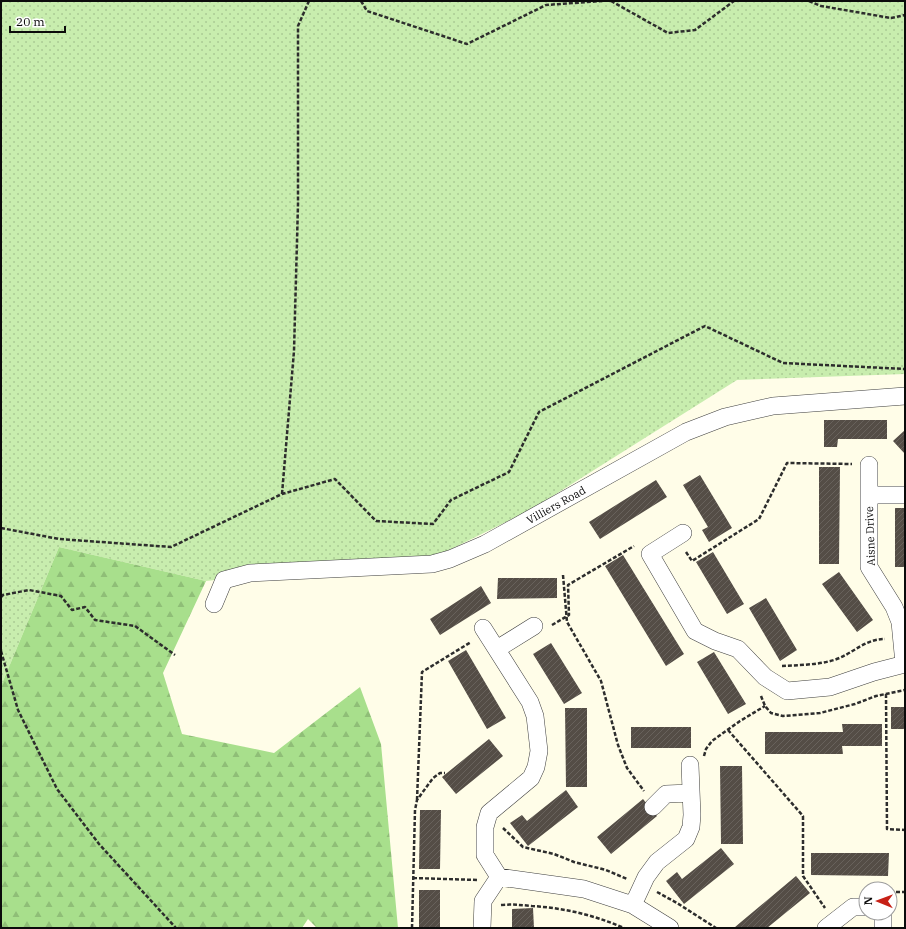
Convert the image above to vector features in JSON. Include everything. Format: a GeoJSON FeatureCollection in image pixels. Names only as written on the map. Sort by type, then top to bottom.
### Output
{"type":"FeatureCollection","features":[{"type":"Feature","properties":{"kind":"street","name":"Villiers Road"},"geometry":{"type":"LineString","coordinates":[[214,604],[224,580],[250,573],[432,564],[450,559],[485,544],[686,432],[725,417],[773,406],[905,396]]}},
{"type":"Feature","properties":{"kind":"street","name":"Aisne Drive"},"geometry":{"type":"LineString","coordinates":[[869,465],[869,567],[894,607],[900,622],[904,664]]}},
{"type":"Feature","properties":{"kind":"street","name":"Aisne Drive"},"geometry":{"type":"LineString","coordinates":[[869,495],[905,495]]}},
{"type":"Feature","properties":{"kind":"street"},"geometry":{"type":"LineString","coordinates":[[680,535],[650,554],[695,631],[715,642],[738,649],[764,678],[787,691],[830,686],[904,664]]}},
{"type":"Feature","properties":{"kind":"street"},"geometry":{"type":"LineString","coordinates":[[497,649],[534,626]]}},
{"type":"Feature","properties":{"kind":"street"},"geometry":{"type":"LineString","coordinates":[[484,630],[530,702],[535,716],[538,751],[536,767],[531,778],[489,813],[484,827],[485,855],[499,877],[584,889],[633,905],[669,928]]}},
{"type":"Feature","properties":{"kind":"street"},"geometry":{"type":"LineString","coordinates":[[633,905],[646,877],[657,862],[686,839],[691,827],[690,765]]}},
{"type":"Feature","properties":{"kind":"street"},"geometry":{"type":"LineString","coordinates":[[654,805],[666,794],[690,793]]}},
{"type":"Feature","properties":{"kind":"street"},"geometry":{"type":"LineString","coordinates":[[482,928],[483,901],[499,877]]}},
{"type":"Feature","properties":{"kind":"street"},"geometry":{"type":"LineString","coordinates":[[831,924],[852,907],[858,907]]}},
{"type":"Feature","properties":{"kind":"path"},"geometry":{"type":"LineString","coordinates":[[282,494],[294,352],[298,204],[298,26],[309,1]]}},
{"type":"Feature","properties":{"kind":"path"},"geometry":{"type":"LineString","coordinates":[[361,1],[367,11],[467,44],[546,5],[602,1]]}},
{"type":"Feature","properties":{"kind":"path"},"geometry":{"type":"LineString","coordinates":[[611,1],[668,33],[695,30],[734,1]]}},
{"type":"Feature","properties":{"kind":"path"},"geometry":{"type":"LineString","coordinates":[[809,1],[820,6],[891,18],[905,15]]}},
{"type":"Feature","properties":{"kind":"path"},"geometry":{"type":"LineString","coordinates":[[1,528],[59,538],[171,547],[282,494],[335,479],[376,521],[434,524],[450,500],[509,472],[539,412],[705,326],[783,363],[905,369]]}},
{"type":"Feature","properties":{"kind":"path"},"geometry":{"type":"LineString","coordinates":[[680,535],[692,561],[759,519],[787,463],[869,465]]}},
{"type":"Feature","properties":{"kind":"path"},"geometry":{"type":"LineString","coordinates":[[534,626],[542,632],[569,615],[568,585],[642,541],[650,554]]}},
{"type":"Feature","properties":{"kind":"path"},"geometry":{"type":"LineString","coordinates":[[563,574],[567,622],[601,681],[618,745],[627,768],[654,805]]}},
{"type":"Feature","properties":{"kind":"path"},"geometry":{"type":"LineString","coordinates":[[1,597],[2,595],[29,590],[61,596],[72,610],[85,606],[95,620],[135,626],[175,655]]}},
{"type":"Feature","properties":{"kind":"path"},"geometry":{"type":"LineString","coordinates":[[412,928],[415,810],[417,800],[422,672],[484,630]]}},
{"type":"Feature","properties":{"kind":"path"},"geometry":{"type":"LineString","coordinates":[[764,678],[774,667],[817,664],[836,660],[875,639],[901,639]]}},
{"type":"Feature","properties":{"kind":"path"},"geometry":{"type":"LineString","coordinates":[[1,651],[18,710],[57,789],[99,844],[175,928]]}},
{"type":"Feature","properties":{"kind":"path"},"geometry":{"type":"LineString","coordinates":[[886,694],[886,829],[905,830]]}},
{"type":"Feature","properties":{"kind":"path"},"geometry":{"type":"LineString","coordinates":[[690,765],[702,761],[706,749],[712,741],[765,706]]}},
{"type":"Feature","properties":{"kind":"path"},"geometry":{"type":"LineString","coordinates":[[728,730],[803,816],[803,876],[831,924]]}},
{"type":"Feature","properties":{"kind":"path"},"geometry":{"type":"LineString","coordinates":[[417,800],[433,778],[440,773],[446,773]]}},
{"type":"Feature","properties":{"kind":"path"},"geometry":{"type":"LineString","coordinates":[[489,813],[523,847],[554,854],[574,862],[606,870],[642,885],[677,903],[716,928]]}},
{"type":"Feature","properties":{"kind":"path"},"geometry":{"type":"LineString","coordinates":[[413,878],[472,880],[499,877]]}},
{"type":"Feature","properties":{"kind":"path"},"geometry":{"type":"LineString","coordinates":[[496,906],[512,904],[562,909],[604,919],[624,928]]}},
{"type":"Feature","properties":{"kind":"green space"},"geometry":{"type":"Polygon","coordinates":[[[1,1],[905,1],[905,374],[737,380],[532,509],[437,556],[206,581],[59,547],[1,686],[1,1]]]}},
{"type":"Feature","properties":{"kind":"green space"},"geometry":{"type":"Polygon","coordinates":[[[59,547],[206,581],[163,673],[182,734],[274,753],[360,687],[381,744],[398,928],[317,928],[308,919],[302,928],[1,928],[1,686],[59,547]]]}},
{"type":"Feature","properties":{"kind":"building"},"geometry":{"type":"Polygon","coordinates":[[[824,420],[887,420],[887,439],[838,439],[837,447],[824,447],[824,420]]]}},
{"type":"Feature","properties":{"kind":"building"},"geometry":{"type":"Polygon","coordinates":[[[905,430],[905,454],[893,441],[905,430]]]}},
{"type":"Feature","properties":{"kind":"building"},"geometry":{"type":"Polygon","coordinates":[[[819,467],[840,467],[839,564],[819,564],[819,467]]]}},
{"type":"Feature","properties":{"kind":"building"},"geometry":{"type":"Polygon","coordinates":[[[700,475],[732,528],[709,542],[702,530],[708,527],[683,485],[700,475]]]}},
{"type":"Feature","properties":{"kind":"building"},"geometry":{"type":"Polygon","coordinates":[[[656,480],[667,497],[600,539],[589,522],[656,480]]]}},
{"type":"Feature","properties":{"kind":"building"},"geometry":{"type":"Polygon","coordinates":[[[895,508],[905,508],[905,567],[895,567],[895,508]]]}},
{"type":"Feature","properties":{"kind":"building"},"geometry":{"type":"Polygon","coordinates":[[[713,552],[744,604],[727,614],[696,562],[713,552]]]}},
{"type":"Feature","properties":{"kind":"building"},"geometry":{"type":"Polygon","coordinates":[[[623,555],[684,654],[666,666],[605,566],[623,555]]]}},
{"type":"Feature","properties":{"kind":"building"},"geometry":{"type":"Polygon","coordinates":[[[839,572],[873,620],[857,632],[822,584],[839,572]]]}},
{"type":"Feature","properties":{"kind":"building"},"geometry":{"type":"Polygon","coordinates":[[[498,578],[557,578],[557,598],[497,599],[498,578]]]}},
{"type":"Feature","properties":{"kind":"building"},"geometry":{"type":"Polygon","coordinates":[[[481,586],[491,603],[440,635],[430,619],[481,586]]]}},
{"type":"Feature","properties":{"kind":"building"},"geometry":{"type":"Polygon","coordinates":[[[766,598],[797,650],[780,661],[749,608],[766,598]]]}},
{"type":"Feature","properties":{"kind":"building"},"geometry":{"type":"Polygon","coordinates":[[[551,643],[582,693],[564,704],[533,654],[551,643]]]}},
{"type":"Feature","properties":{"kind":"building"},"geometry":{"type":"Polygon","coordinates":[[[466,650],[506,718],[487,729],[448,661],[466,650]]]}},
{"type":"Feature","properties":{"kind":"building"},"geometry":{"type":"Polygon","coordinates":[[[714,652],[746,704],[728,714],[697,662],[714,652]]]}},
{"type":"Feature","properties":{"kind":"building"},"geometry":{"type":"Polygon","coordinates":[[[891,707],[905,707],[905,729],[891,729],[891,707]]]}},
{"type":"Feature","properties":{"kind":"building"},"geometry":{"type":"Polygon","coordinates":[[[565,708],[587,708],[587,787],[566,787],[565,708]]]}},
{"type":"Feature","properties":{"kind":"building"},"geometry":{"type":"Polygon","coordinates":[[[842,724],[882,724],[882,746],[842,746],[843,754],[765,754],[765,732],[843,732],[842,724]]]}},
{"type":"Feature","properties":{"kind":"building"},"geometry":{"type":"Polygon","coordinates":[[[631,727],[691,727],[691,748],[631,748],[631,727]]]}},
{"type":"Feature","properties":{"kind":"building"},"geometry":{"type":"Polygon","coordinates":[[[489,739],[503,756],[456,794],[442,777],[489,739]]]}},
{"type":"Feature","properties":{"kind":"building"},"geometry":{"type":"Polygon","coordinates":[[[720,766],[742,766],[743,844],[721,844],[720,766]]]}},
{"type":"Feature","properties":{"kind":"building"},"geometry":{"type":"Polygon","coordinates":[[[566,790],[578,807],[528,846],[510,823],[522,815],[527,821],[566,790]]]}},
{"type":"Feature","properties":{"kind":"building"},"geometry":{"type":"Polygon","coordinates":[[[643,799],[657,816],[611,854],[597,837],[643,799]]]}},
{"type":"Feature","properties":{"kind":"building"},"geometry":{"type":"Polygon","coordinates":[[[420,810],[441,810],[440,869],[419,869],[420,810]]]}},
{"type":"Feature","properties":{"kind":"building"},"geometry":{"type":"Polygon","coordinates":[[[721,848],[734,864],[684,904],[666,881],[677,872],[682,879],[721,848]]]}},
{"type":"Feature","properties":{"kind":"building"},"geometry":{"type":"Polygon","coordinates":[[[811,853],[889,853],[888,876],[811,875],[811,853]]]}},
{"type":"Feature","properties":{"kind":"building"},"geometry":{"type":"Polygon","coordinates":[[[796,876],[810,893],[767,928],[735,927],[796,876]]]}},
{"type":"Feature","properties":{"kind":"building"},"geometry":{"type":"Polygon","coordinates":[[[419,890],[440,890],[440,928],[419,928],[419,890]]]}},
{"type":"Feature","properties":{"kind":"building"},"geometry":{"type":"Polygon","coordinates":[[[533,908],[534,928],[512,928],[512,909],[533,908]]]}}]}
